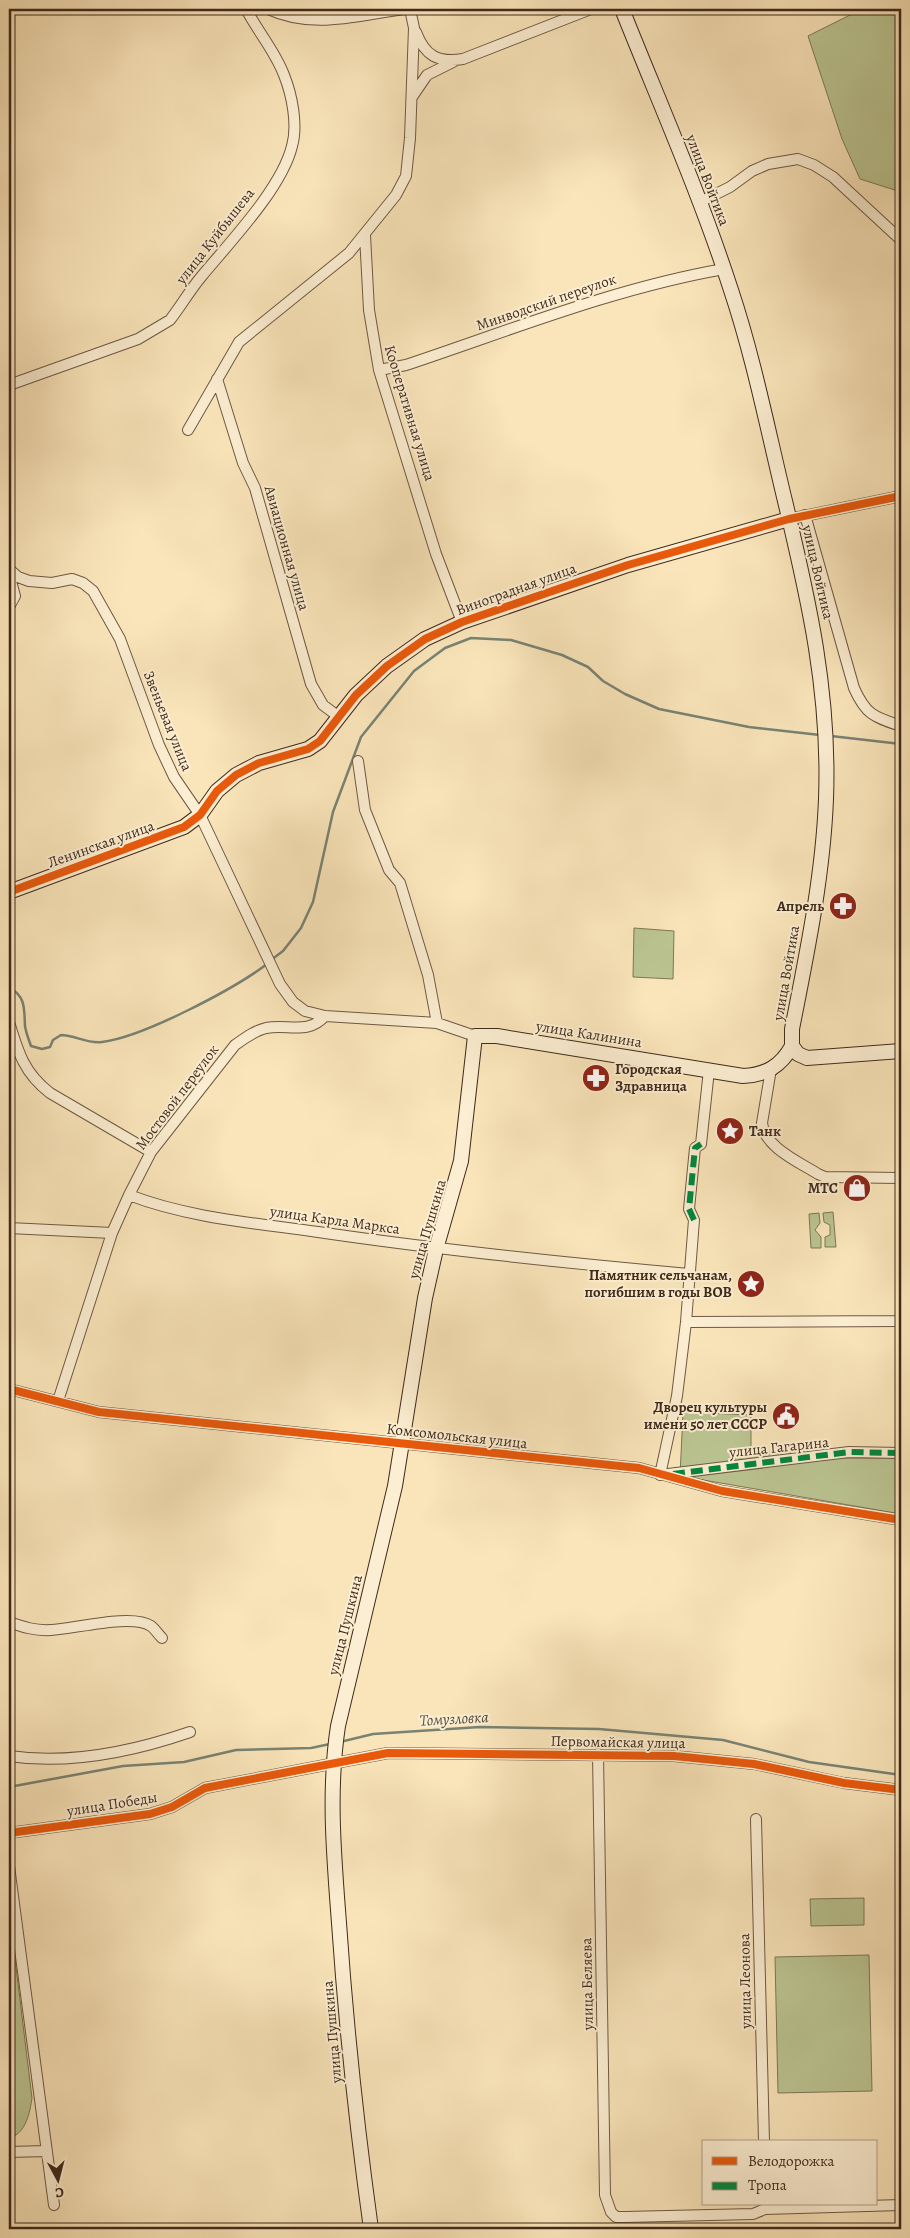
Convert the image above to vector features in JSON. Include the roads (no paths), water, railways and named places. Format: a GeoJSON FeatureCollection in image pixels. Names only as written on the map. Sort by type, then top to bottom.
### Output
{"type":"FeatureCollection","features":[{"type":"Feature","properties":{"kind":"main road","name":"улица Войтика"},"geometry":{"type":"LineString","coordinates":[[622,9],[700,202],[742,326],[814,628],[823,696],[826,798],[820,878],[792,1029],[792,1046]]}},
{"type":"Feature","properties":{"kind":"main road","name":"Виноградная улица"},"geometry":{"type":"LineString","coordinates":[[200,814],[217,791],[236,775],[259,763],[308,749],[320,742],[356,695],[387,666],[425,639],[462,622],[628,564],[789,519]]}},
{"type":"Feature","properties":{"kind":"main road","name":"Ленинская улица"},"geometry":{"type":"LineString","coordinates":[[9,892],[163,836],[184,827],[200,814]]}},
{"type":"Feature","properties":{"kind":"main road","name":"улица Калинина"},"geometry":{"type":"LineString","coordinates":[[476,1036],[497,1036],[750,1076],[758,1076],[770,1069],[785,1058],[792,1046]]}},
{"type":"Feature","properties":{"kind":"main road","name":"улица Пушкина"},"geometry":{"type":"LineString","coordinates":[[371,2229],[346,2020],[333,1843],[333,1762],[338,1726],[396,1486],[416,1348],[436,1249],[462,1162],[476,1036]]}},
{"type":"Feature","properties":{"kind":"main road"},"geometry":{"type":"LineString","coordinates":[[792,1046],[798,1054],[807,1058],[901,1051]]}},
{"type":"Feature","properties":{"kind":"street","name":"улица Куйбышева"},"geometry":{"type":"LineString","coordinates":[[9,385],[138,339],[158,329],[170,320],[272,188],[288,158],[293,144],[293,112],[285,76],[277,58],[254,25],[246,9]]}},
{"type":"Feature","properties":{"kind":"street"},"geometry":{"type":"LineString","coordinates":[[268,9],[290,18],[308,21],[405,9]]}},
{"type":"Feature","properties":{"kind":"street"},"geometry":{"type":"LineString","coordinates":[[410,9],[419,41],[433,56],[447,62],[463,59]]}},
{"type":"Feature","properties":{"kind":"street"},"geometry":{"type":"LineString","coordinates":[[411,97],[426,75],[440,67],[591,9]]}},
{"type":"Feature","properties":{"kind":"street"},"geometry":{"type":"LineString","coordinates":[[188,430],[238,342],[349,253],[396,195],[406,176],[414,28]]}},
{"type":"Feature","properties":{"kind":"street"},"geometry":{"type":"LineString","coordinates":[[700,202],[730,187],[752,171],[768,164],[798,159],[814,165],[833,177],[901,240]]}},
{"type":"Feature","properties":{"kind":"street","name":"Кооперативная улица"},"geometry":{"type":"LineString","coordinates":[[364,235],[369,310],[379,370],[436,554],[462,622]]}},
{"type":"Feature","properties":{"kind":"street","name":"Минводский переулок"},"geometry":{"type":"LineString","coordinates":[[379,370],[406,365],[621,292],[678,277],[724,269]]}},
{"type":"Feature","properties":{"kind":"street","name":"Авиационная улица"},"geometry":{"type":"LineString","coordinates":[[217,379],[243,463],[255,488],[311,684],[323,705],[339,717]]}},
{"type":"Feature","properties":{"kind":"street","name":"Виноградная улица"},"geometry":{"type":"LineString","coordinates":[[789,519],[901,496]]}},
{"type":"Feature","properties":{"kind":"street"},"geometry":{"type":"LineString","coordinates":[[805,515],[854,688],[869,714],[901,726]]}},
{"type":"Feature","properties":{"kind":"street","name":"Звеньевая улица"},"geometry":{"type":"LineString","coordinates":[[9,569],[18,577],[29,581],[52,583],[72,579],[84,583],[94,591],[120,639],[159,745],[174,777],[200,814],[276,974]]}},
{"type":"Feature","properties":{"kind":"street"},"geometry":{"type":"LineString","coordinates":[[9,574],[15,596],[9,606]]}},
{"type":"Feature","properties":{"kind":"street"},"geometry":{"type":"LineString","coordinates":[[358,761],[365,810],[389,870],[400,883],[428,975],[435,1003],[437,1023]]}},
{"type":"Feature","properties":{"kind":"street","name":"улица Калинина"},"geometry":{"type":"LineString","coordinates":[[276,974],[293,1002],[305,1011],[325,1016],[437,1023],[476,1036]]}},
{"type":"Feature","properties":{"kind":"street","name":"Мостовой переулок"},"geometry":{"type":"LineString","coordinates":[[58,1400],[112,1233],[151,1152],[229,1053],[242,1040],[250,1034],[265,1028],[310,1028],[318,1024],[325,1016]]}},
{"type":"Feature","properties":{"kind":"street"},"geometry":{"type":"LineString","coordinates":[[9,1022],[26,1069],[38,1083],[50,1093],[151,1152]]}},
{"type":"Feature","properties":{"kind":"street"},"geometry":{"type":"LineString","coordinates":[[770,1069],[762,1123],[763,1131],[769,1141],[825,1177],[901,1178]]}},
{"type":"Feature","properties":{"kind":"street"},"geometry":{"type":"LineString","coordinates":[[660,1475],[677,1396],[686,1322],[694,1220],[689,1209],[695,1148],[701,1144],[709,1070]]}},
{"type":"Feature","properties":{"kind":"street","name":"улица Карла Маркса"},"geometry":{"type":"LineString","coordinates":[[129,1195],[213,1217],[436,1249],[689,1274]]}},
{"type":"Feature","properties":{"kind":"street"},"geometry":{"type":"LineString","coordinates":[[9,1228],[112,1233]]}},
{"type":"Feature","properties":{"kind":"street"},"geometry":{"type":"LineString","coordinates":[[686,1322],[901,1320],[901,1288]]}},
{"type":"Feature","properties":{"kind":"street","name":"Комсомольская улица"},"geometry":{"type":"LineString","coordinates":[[9,1389],[99,1412],[402,1445],[638,1468],[722,1491],[901,1520]]}},
{"type":"Feature","properties":{"kind":"street","name":"улица Гагарина"},"geometry":{"type":"LineString","coordinates":[[660,1475],[849,1452],[901,1453]]}},
{"type":"Feature","properties":{"kind":"street"},"geometry":{"type":"LineString","coordinates":[[9,1622],[34,1630],[51,1630],[120,1621],[142,1622],[151,1626],[162,1638]]}},
{"type":"Feature","properties":{"kind":"street"},"geometry":{"type":"LineString","coordinates":[[9,1756],[29,1760],[84,1757],[147,1746],[190,1732]]}},
{"type":"Feature","properties":{"kind":"street","name":"Первомайская улица"},"geometry":{"type":"LineString","coordinates":[[333,1762],[388,1753],[674,1756],[754,1764],[844,1784],[901,1790]]}},
{"type":"Feature","properties":{"kind":"street","name":"улица Беляева"},"geometry":{"type":"LineString","coordinates":[[598,1754],[606,2195],[611,2212],[616,2217],[753,2214],[765,2206]]}},
{"type":"Feature","properties":{"kind":"street","name":"улица Победы"},"geometry":{"type":"LineString","coordinates":[[9,1833],[150,1814],[172,1807],[204,1788],[333,1762]]}},
{"type":"Feature","properties":{"kind":"street","name":"улица Леонова"},"geometry":{"type":"LineString","coordinates":[[756,1819],[764,2140]]}},
{"type":"Feature","properties":{"kind":"street"},"geometry":{"type":"LineString","coordinates":[[9,1866],[54,2205]]}},
{"type":"Feature","properties":{"kind":"street"},"geometry":{"type":"LineString","coordinates":[[9,2152],[46,2151]]}},
{"type":"Feature","properties":{"kind":"street"},"geometry":{"type":"LineString","coordinates":[[878,2205],[901,2205]]}},
{"type":"Feature","properties":{"kind":"waterway"},"geometry":{"type":"LineString","coordinates":[[271,960],[283,951],[301,928],[313,902],[333,812],[361,737],[414,671],[445,648],[471,638],[511,640],[562,655],[588,667],[603,681],[625,694],[659,709],[749,727],[820,735]]}},
{"type":"Feature","properties":{"kind":"waterway"},"geometry":{"type":"LineString","coordinates":[[831,736],[901,744]]}},
{"type":"Feature","properties":{"kind":"waterway"},"geometry":{"type":"LineString","coordinates":[[9,987],[19,995],[23,1004],[25,1029],[31,1046],[42,1049],[50,1047],[53,1040],[61,1035],[86,1041],[102,1042],[120,1038],[164,1022],[233,986],[267,964]]}},
{"type":"Feature","properties":{"kind":"waterway","name":"Томузловка"},"geometry":{"type":"LineString","coordinates":[[340,1742],[373,1734],[480,1727],[599,1729],[723,1740],[809,1762],[901,1775]]}},
{"type":"Feature","properties":{"kind":"waterway","name":"Томузловка"},"geometry":{"type":"LineString","coordinates":[[9,1787],[123,1766],[184,1762],[236,1750],[311,1748],[330,1744]]}},
{"type":"Feature","properties":{"kind":"place","name":"Апрель"},"geometry":{"type":"Point","coordinates":[843,906]}},
{"type":"Feature","properties":{"kind":"place","name":"Городская Здравница"},"geometry":{"type":"Point","coordinates":[596,1078]}},
{"type":"Feature","properties":{"kind":"place","name":"Танк"},"geometry":{"type":"Point","coordinates":[730,1131]}},
{"type":"Feature","properties":{"kind":"place","name":"МТС"},"geometry":{"type":"Point","coordinates":[857,1188]}},
{"type":"Feature","properties":{"kind":"place","name":"Памятник сельчанам, погибшим в годы ВОВ"},"geometry":{"type":"Point","coordinates":[751,1284]}},
{"type":"Feature","properties":{"kind":"place","name":"Дворец культуры имени 50 лет СССР"},"geometry":{"type":"Point","coordinates":[786,1416]}}]}
